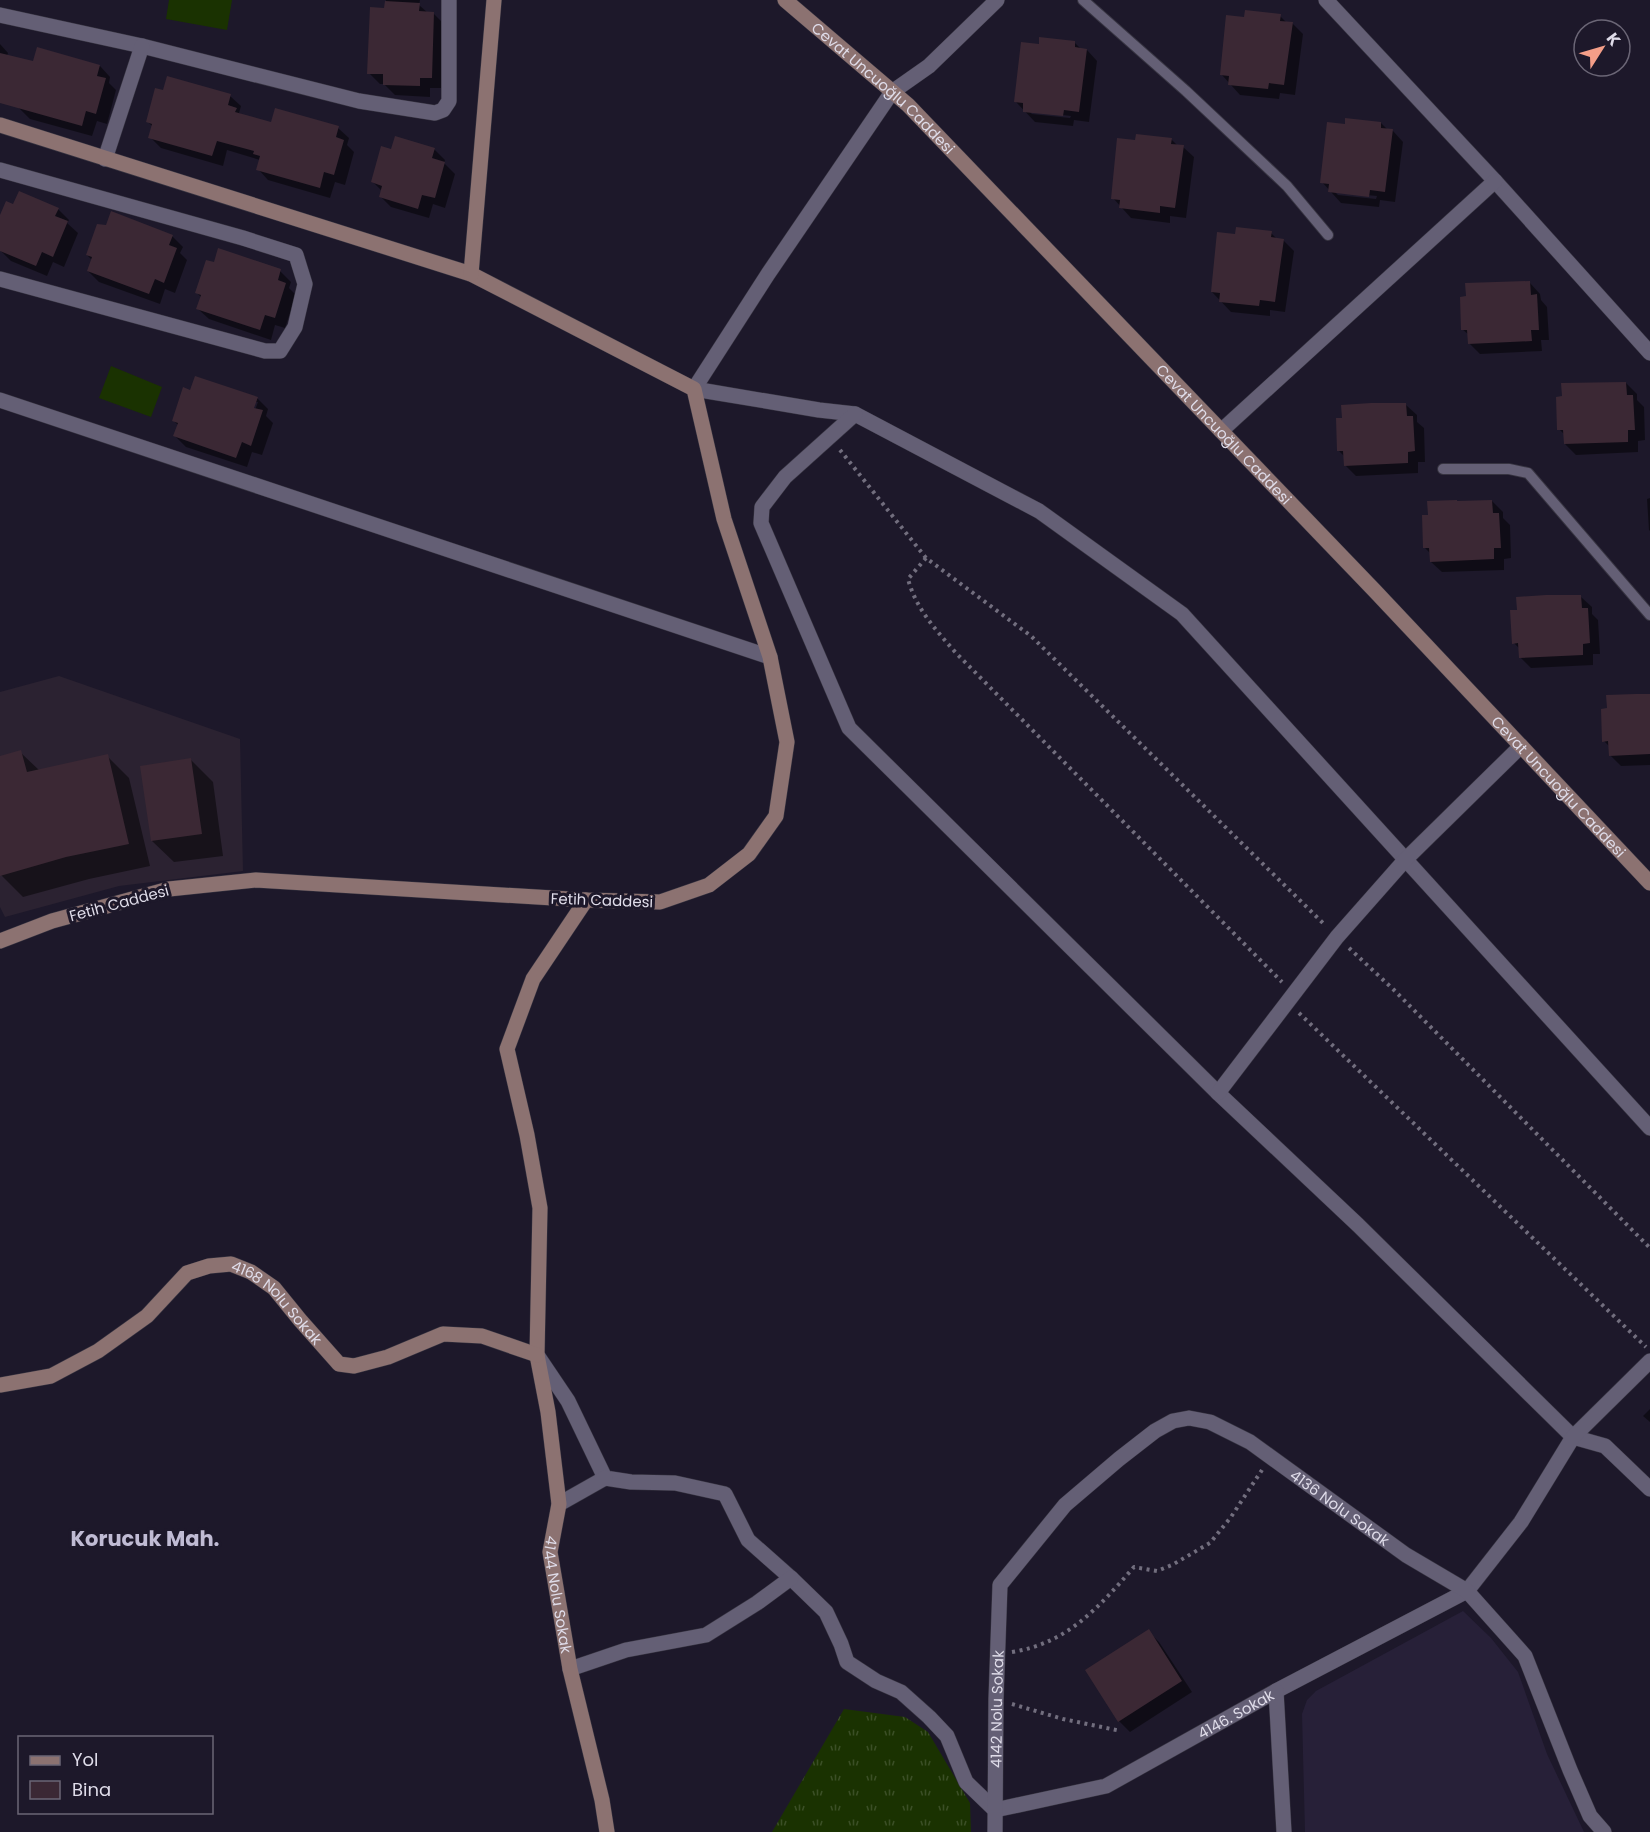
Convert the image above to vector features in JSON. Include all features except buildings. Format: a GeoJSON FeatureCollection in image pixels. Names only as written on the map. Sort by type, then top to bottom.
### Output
{"type":"FeatureCollection","features":[{"type":"Feature","properties":{"kind":"street"},"geometry":{"type":"LineString","coordinates":[[0,15],[142,46],[358,101],[435,113],[443,110],[449,101],[449,0]]}},
{"type":"Feature","properties":{"kind":"street"},"geometry":{"type":"LineString","coordinates":[[471,274],[494,0]]}},
{"type":"Feature","properties":{"kind":"street","name":"Cevat Uncuoğlu Caddesi"},"geometry":{"type":"LineString","coordinates":[[785,0],[916,113],[1650,883]]}},
{"type":"Feature","properties":{"kind":"street"},"geometry":{"type":"LineString","coordinates":[[694,389],[768,274],[892,92],[929,66],[997,0]]}},
{"type":"Feature","properties":{"kind":"street"},"geometry":{"type":"LineString","coordinates":[[1326,0],[1495,181],[1650,353]]}},
{"type":"Feature","properties":{"kind":"street"},"geometry":{"type":"LineString","coordinates":[[105,159],[142,46]]}},
{"type":"Feature","properties":{"kind":"street"},"geometry":{"type":"LineString","coordinates":[[0,125],[471,274],[694,389],[855,414],[1039,510],[1182,614],[1650,1128]]}},
{"type":"Feature","properties":{"kind":"street"},"geometry":{"type":"LineString","coordinates":[[0,170],[297,255],[305,284],[295,327],[280,351],[265,351],[0,279]]}},
{"type":"Feature","properties":{"kind":"street"},"geometry":{"type":"LineString","coordinates":[[1221,431],[1495,181]]}},
{"type":"Feature","properties":{"kind":"street","name":"Fetih Caddesi"},"geometry":{"type":"LineString","coordinates":[[0,941],[52,921],[169,889],[256,880],[586,900],[660,902],[709,885],[749,854],[776,816],[787,742],[770,657],[724,519],[694,389]]}},
{"type":"Feature","properties":{"kind":"street"},"geometry":{"type":"LineString","coordinates":[[0,400],[770,657]]}},
{"type":"Feature","properties":{"kind":"street"},"geometry":{"type":"LineString","coordinates":[[855,414],[785,477],[762,507],[761,523],[849,728],[1218,1093],[1358,1225],[1574,1437],[1605,1446],[1650,1490]]}},
{"type":"Feature","properties":{"kind":"street"},"geometry":{"type":"LineString","coordinates":[[1218,1093],[1337,937],[1405,860],[1521,746]]}},
{"type":"Feature","properties":{"kind":"street","name":"4144 Nolu Sokak"},"geometry":{"type":"LineString","coordinates":[[586,900],[532,980],[507,1049],[527,1135],[540,1208],[537,1355],[548,1412],[559,1504],[550,1552],[570,1669],[602,1800],[607,1832]]}},
{"type":"Feature","properties":{"kind":"street","name":"4168 Nolu Sokak"},"geometry":{"type":"LineString","coordinates":[[0,1385],[51,1376],[98,1350],[147,1316],[187,1273],[209,1266],[231,1264],[251,1272],[274,1288],[339,1364],[354,1366],[388,1357],[443,1334],[482,1336],[537,1355]]}},
{"type":"Feature","properties":{"kind":"street"},"geometry":{"type":"LineString","coordinates":[[537,1355],[568,1401],[605,1478]]}},
{"type":"Feature","properties":{"kind":"street"},"geometry":{"type":"LineString","coordinates":[[1467,1591],[1521,1522],[1574,1437],[1650,1361]]}},
{"type":"Feature","properties":{"kind":"street","name":"4136 Nolu Sokak"},"geometry":{"type":"LineString","coordinates":[[1000,1585],[1065,1505],[1155,1431],[1173,1421],[1189,1418],[1210,1422],[1250,1442],[1406,1555],[1467,1591],[1526,1656],[1590,1816],[1604,1832]]}},
{"type":"Feature","properties":{"kind":"street"},"geometry":{"type":"LineString","coordinates":[[559,1504],[605,1478],[630,1482],[675,1483],[725,1494],[748,1540],[826,1612],[847,1662],[876,1682],[901,1692],[947,1736],[966,1782],[995,1810]]}},
{"type":"Feature","properties":{"kind":"street"},"geometry":{"type":"LineString","coordinates":[[570,1669],[626,1650],[706,1635],[791,1578]]}},
{"type":"Feature","properties":{"kind":"street","name":"4142 Nolu Sokak"},"geometry":{"type":"LineString","coordinates":[[995,1832],[1000,1585]]}},
{"type":"Feature","properties":{"kind":"street","name":"4146. Sokak"},"geometry":{"type":"LineString","coordinates":[[995,1810],[1106,1786],[1276,1691],[1467,1591]]}},
{"type":"Feature","properties":{"kind":"street"},"geometry":{"type":"LineString","coordinates":[[1276,1691],[1284,1832]]}},
{"type":"Feature","properties":{"kind":"lane"},"geometry":{"type":"LineString","coordinates":[[1083,0],[1186,90],[1287,186],[1328,235]]}},
{"type":"Feature","properties":{"kind":"lane"},"geometry":{"type":"LineString","coordinates":[[1443,469],[1509,469],[1527,473],[1650,615]]}},
{"type":"Feature","properties":{"kind":"path"},"geometry":{"type":"LineString","coordinates":[[829,437],[927,558],[1031,636],[1337,937],[1394,990],[1650,1248]]}},
{"type":"Feature","properties":{"kind":"path"},"geometry":{"type":"LineString","coordinates":[[927,558],[908,579],[912,596],[929,621],[956,653],[1291,998],[1650,1351]]}},
{"type":"Feature","properties":{"kind":"path"},"geometry":{"type":"LineString","coordinates":[[999,1654],[1026,1650],[1060,1637],[1101,1605],[1134,1568],[1157,1571],[1210,1543],[1231,1517],[1271,1457]]}},
{"type":"Feature","properties":{"kind":"path"},"geometry":{"type":"LineString","coordinates":[[996,1700],[1063,1719],[1121,1731]]}},
{"type":"Feature","properties":{"kind":"shaded area"},"geometry":{"type":"Polygon","coordinates":[[[59,676],[240,739],[243,871],[119,886],[5,917],[0,907],[0,692],[59,676]]]}},
{"type":"Feature","properties":{"kind":"shaded area"},"geometry":{"type":"Polygon","coordinates":[[[1463,1611],[1491,1638],[1518,1672],[1547,1754],[1584,1832],[1305,1832],[1302,1714],[1307,1700],[1316,1691],[1463,1611]]]}},
{"type":"Feature","properties":{"kind":"green space"},"geometry":{"type":"Polygon","coordinates":[[[169,0],[232,0],[227,30],[166,19],[169,0]]]}},
{"type":"Feature","properties":{"kind":"green space"},"geometry":{"type":"Polygon","coordinates":[[[111,366],[162,387],[151,417],[99,398],[111,366]]]}},
{"type":"Feature","properties":{"kind":"green space"},"geometry":{"type":"Polygon","coordinates":[[[844,1709],[905,1717],[928,1732],[970,1803],[971,1832],[772,1832],[844,1709]]]}},
{"type":"Feature","properties":{"kind":"district","name":"Korucuk Mah."},"geometry":{"type":"Point","coordinates":[145,1538]}}]}
